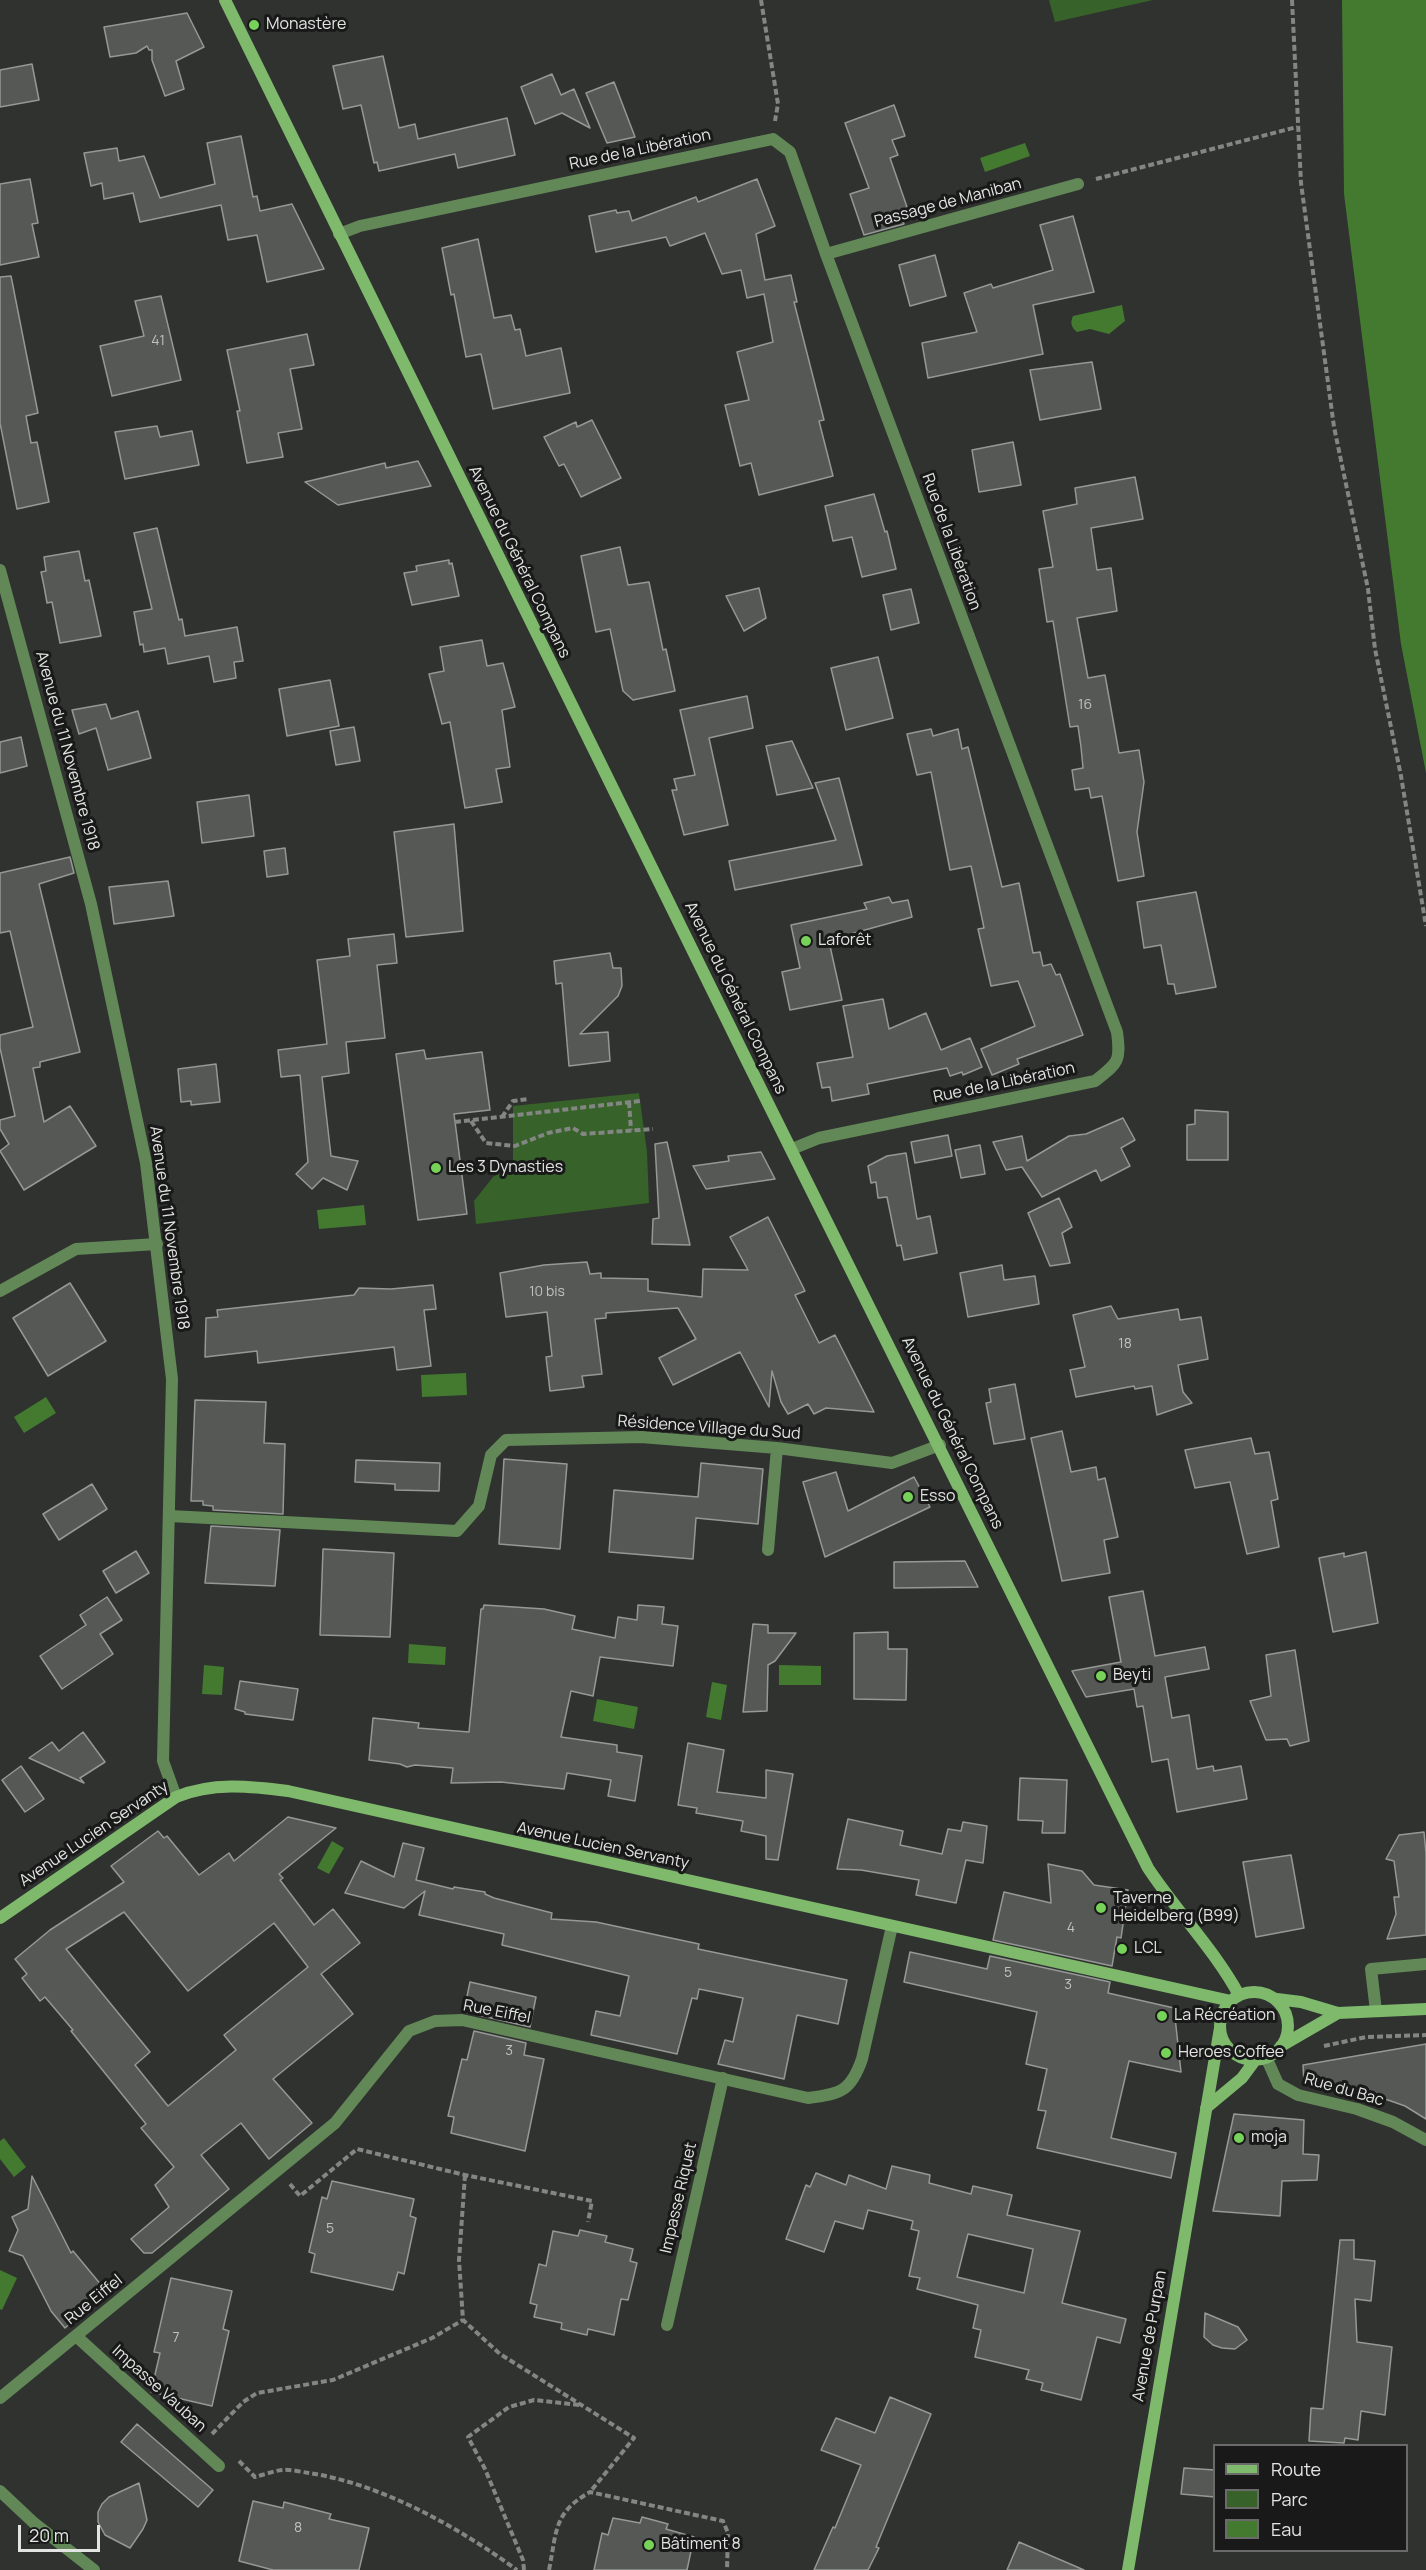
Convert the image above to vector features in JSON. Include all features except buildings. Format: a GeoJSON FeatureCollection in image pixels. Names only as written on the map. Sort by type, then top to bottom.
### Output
{"type":"FeatureCollection","features":[{"type":"Feature","properties":{"kind":"main road","name":"Avenue du Général Compans"},"geometry":{"type":"LineString","coordinates":[[225,0],[1148,1868],[1168,1899],[1223,1966],[1235,1998]]}},
{"type":"Feature","properties":{"kind":"main road","name":"Avenue Lucien Servanty"},"geometry":{"type":"LineString","coordinates":[[0,1918],[139,1820],[176,1797],[209,1787],[230,1786],[288,1791],[892,1926],[1235,1998]]}},
{"type":"Feature","properties":{"kind":"main road"},"geometry":{"type":"LineString","coordinates":[[1261,2058],[1239,2056],[1232,2052],[1222,2039],[1220,2028],[1225,2009],[1235,1998],[1250,1992],[1301,2002],[1338,2013],[1426,2009]]}},
{"type":"Feature","properties":{"kind":"main road"},"geometry":{"type":"LineString","coordinates":[[1277,1999],[1283,2006],[1287,2028],[1281,2046]]}},
{"type":"Feature","properties":{"kind":"main road"},"geometry":{"type":"LineString","coordinates":[[1206,2108],[1242,2078],[1261,2058],[1338,2013]]}},
{"type":"Feature","properties":{"kind":"main road","name":"Avenue de Purpan"},"geometry":{"type":"LineString","coordinates":[[1130,2569],[1220,2028]]}},
{"type":"Feature","properties":{"kind":"street","name":"Rue de la Libération"},"geometry":{"type":"LineString","coordinates":[[339,234],[360,226],[773,139],[790,152],[1117,1032],[1120,1053],[1114,1066],[1095,1081],[819,1138],[792,1149]]}},
{"type":"Feature","properties":{"kind":"street","name":"Passage de Maniban"},"geometry":{"type":"LineString","coordinates":[[826,254],[1078,184]]}},
{"type":"Feature","properties":{"kind":"street","name":"Avenue du 11 Novembre 1918"},"geometry":{"type":"LineString","coordinates":[[0,570],[91,904],[146,1162],[172,1379],[171,1516],[163,1761],[176,1797]]}},
{"type":"Feature","properties":{"kind":"street"},"geometry":{"type":"LineString","coordinates":[[0,1291],[76,1249],[157,1244]]}},
{"type":"Feature","properties":{"kind":"street","name":"Résidence Village du Sud"},"geometry":{"type":"LineString","coordinates":[[171,1516],[457,1531],[479,1506],[491,1455],[506,1440],[641,1437],[777,1448],[892,1463],[940,1445]]}},
{"type":"Feature","properties":{"kind":"street"},"geometry":{"type":"LineString","coordinates":[[768,1550],[777,1448]]}},
{"type":"Feature","properties":{"kind":"street","name":"Rue Eiffel"},"geometry":{"type":"LineString","coordinates":[[0,2398],[335,2123],[409,2031],[435,2021],[462,2019],[808,2098],[827,2096],[842,2091],[856,2077],[892,1926]]}},
{"type":"Feature","properties":{"kind":"street"},"geometry":{"type":"LineString","coordinates":[[1376,2011],[1371,1969],[1426,1964]]}},
{"type":"Feature","properties":{"kind":"street","name":"Rue du Bac"},"geometry":{"type":"LineString","coordinates":[[1261,2058],[1278,2084],[1298,2096],[1357,2109],[1393,2122],[1426,2140]]}},
{"type":"Feature","properties":{"kind":"street","name":"Impasse Riquet"},"geometry":{"type":"LineString","coordinates":[[667,2325],[723,2078]]}},
{"type":"Feature","properties":{"kind":"street","name":"Impasse Vauban"},"geometry":{"type":"LineString","coordinates":[[76,2336],[219,2466]]}},
{"type":"Feature","properties":{"kind":"street"},"geometry":{"type":"LineString","coordinates":[[0,2491],[34,2523],[94,2570]]}},
{"type":"Feature","properties":{"kind":"path"},"geometry":{"type":"LineString","coordinates":[[761,0],[777,105],[773,139]]}},
{"type":"Feature","properties":{"kind":"path"},"geometry":{"type":"LineString","coordinates":[[1292,0],[1301,183],[1334,427],[1368,589],[1375,649],[1401,776],[1426,926]]}},
{"type":"Feature","properties":{"kind":"path"},"geometry":{"type":"LineString","coordinates":[[1078,184],[1297,127]]}},
{"type":"Feature","properties":{"kind":"path"},"geometry":{"type":"LineString","coordinates":[[502,1117],[513,1101],[528,1099]]}},
{"type":"Feature","properties":{"kind":"path"},"geometry":{"type":"LineString","coordinates":[[455,1122],[640,1101]]}},
{"type":"Feature","properties":{"kind":"path"},"geometry":{"type":"LineString","coordinates":[[629,1102],[631,1130]]}},
{"type":"Feature","properties":{"kind":"path"},"geometry":{"type":"LineString","coordinates":[[471,1121],[486,1143],[515,1146],[548,1133],[573,1128],[583,1134],[653,1130]]}},
{"type":"Feature","properties":{"kind":"path"},"geometry":{"type":"LineString","coordinates":[[1340,2043],[1366,2037],[1426,2035]]}},
{"type":"Feature","properties":{"kind":"path"},"geometry":{"type":"LineString","coordinates":[[278,2170],[300,2196],[357,2149],[465,2175],[592,2201],[588,2222]]}},
{"type":"Feature","properties":{"kind":"path"},"geometry":{"type":"LineString","coordinates":[[465,2175],[459,2259],[463,2320],[500,2354],[634,2438],[590,2492],[573,2502],[561,2516],[549,2570]]}},
{"type":"Feature","properties":{"kind":"path"},"geometry":{"type":"LineString","coordinates":[[199,2447],[243,2402],[257,2393],[333,2380],[432,2338],[463,2320]]}},
{"type":"Feature","properties":{"kind":"path"},"geometry":{"type":"LineString","coordinates":[[524,2570],[523,2560],[485,2469],[468,2437],[509,2407],[534,2400],[584,2406]]}},
{"type":"Feature","properties":{"kind":"path"},"geometry":{"type":"LineString","coordinates":[[219,2466],[234,2456],[255,2477],[283,2470],[334,2477],[372,2489],[446,2524],[491,2551],[517,2570]]}},
{"type":"Feature","properties":{"kind":"path"},"geometry":{"type":"LineString","coordinates":[[590,2492],[723,2521],[729,2533],[727,2570]]}},
{"type":"Feature","properties":{"kind":"green space"},"geometry":{"type":"Polygon","coordinates":[[[1049,0],[1153,0],[1055,22],[1049,0]]]}},
{"type":"Feature","properties":{"kind":"green space"},"geometry":{"type":"Polygon","coordinates":[[[639,1093],[647,1152],[649,1203],[476,1224],[474,1201],[493,1177],[513,1166],[513,1106],[639,1093]]]}},
{"type":"Feature","properties":{"kind":"water"},"geometry":{"type":"Polygon","coordinates":[[[1342,0],[1426,0],[1426,773],[1401,644],[1344,194],[1342,0]]]}},
{"type":"Feature","properties":{"kind":"water"},"geometry":{"type":"Polygon","coordinates":[[[1025,143],[1030,156],[985,172],[980,158],[1025,143]]]}},
{"type":"Feature","properties":{"kind":"water"},"geometry":{"type":"Polygon","coordinates":[[[1122,305],[1125,321],[1109,334],[1090,329],[1077,332],[1072,327],[1073,316],[1122,305]]]}},
{"type":"Feature","properties":{"kind":"water"},"geometry":{"type":"Polygon","coordinates":[[[364,1205],[366,1225],[319,1229],[317,1210],[364,1205]]]}},
{"type":"Feature","properties":{"kind":"water"},"geometry":{"type":"Polygon","coordinates":[[[466,1373],[467,1395],[422,1397],[421,1375],[466,1373]]]}},
{"type":"Feature","properties":{"kind":"water"},"geometry":{"type":"Polygon","coordinates":[[[46,1397],[56,1413],[24,1433],[14,1417],[46,1397]]]}},
{"type":"Feature","properties":{"kind":"water"},"geometry":{"type":"Polygon","coordinates":[[[409,1644],[446,1647],[445,1665],[408,1663],[409,1644]]]}},
{"type":"Feature","properties":{"kind":"water"},"geometry":{"type":"Polygon","coordinates":[[[204,1665],[224,1667],[222,1695],[202,1694],[204,1665]]]}},
{"type":"Feature","properties":{"kind":"water"},"geometry":{"type":"Polygon","coordinates":[[[779,1665],[821,1666],[821,1685],[779,1685],[779,1665]]]}},
{"type":"Feature","properties":{"kind":"water"},"geometry":{"type":"Polygon","coordinates":[[[712,1682],[727,1685],[721,1720],[706,1717],[712,1682]]]}},
{"type":"Feature","properties":{"kind":"water"},"geometry":{"type":"Polygon","coordinates":[[[597,1699],[638,1707],[634,1729],[593,1721],[597,1699]]]}},
{"type":"Feature","properties":{"kind":"water"},"geometry":{"type":"Polygon","coordinates":[[[332,1841],[344,1848],[329,1874],[317,1868],[332,1841]]]}},
{"type":"Feature","properties":{"kind":"water"},"geometry":{"type":"Polygon","coordinates":[[[4,2138],[26,2167],[14,2177],[0,2159],[0,2141],[4,2138]]]}},
{"type":"Feature","properties":{"kind":"water"},"geometry":{"type":"Polygon","coordinates":[[[0,2270],[17,2278],[2,2310],[0,2309],[0,2270]]]}},
{"type":"Feature","properties":{"kind":"place","name":"Monastère"},"geometry":{"type":"Point","coordinates":[254,25]}},
{"type":"Feature","properties":{"kind":"place","name":"Laforêt"},"geometry":{"type":"Point","coordinates":[806,941]}},
{"type":"Feature","properties":{"kind":"place","name":"Les 3 Dynasties"},"geometry":{"type":"Point","coordinates":[436,1168]}},
{"type":"Feature","properties":{"kind":"place","name":"Esso"},"geometry":{"type":"Point","coordinates":[908,1497]}},
{"type":"Feature","properties":{"kind":"place","name":"Beyti"},"geometry":{"type":"Point","coordinates":[1101,1676]}},
{"type":"Feature","properties":{"kind":"place","name":"Taverne Heidelberg (B99)"},"geometry":{"type":"Point","coordinates":[1101,1908]}},
{"type":"Feature","properties":{"kind":"place","name":"LCL"},"geometry":{"type":"Point","coordinates":[1122,1949]}},
{"type":"Feature","properties":{"kind":"place","name":"La Récréation"},"geometry":{"type":"Point","coordinates":[1162,2016]}},
{"type":"Feature","properties":{"kind":"place","name":"Heroes Coffee"},"geometry":{"type":"Point","coordinates":[1166,2053]}},
{"type":"Feature","properties":{"kind":"place","name":"moja"},"geometry":{"type":"Point","coordinates":[1239,2138]}},
{"type":"Feature","properties":{"kind":"place","name":"Bâtiment 8"},"geometry":{"type":"Point","coordinates":[649,2545]}}]}
